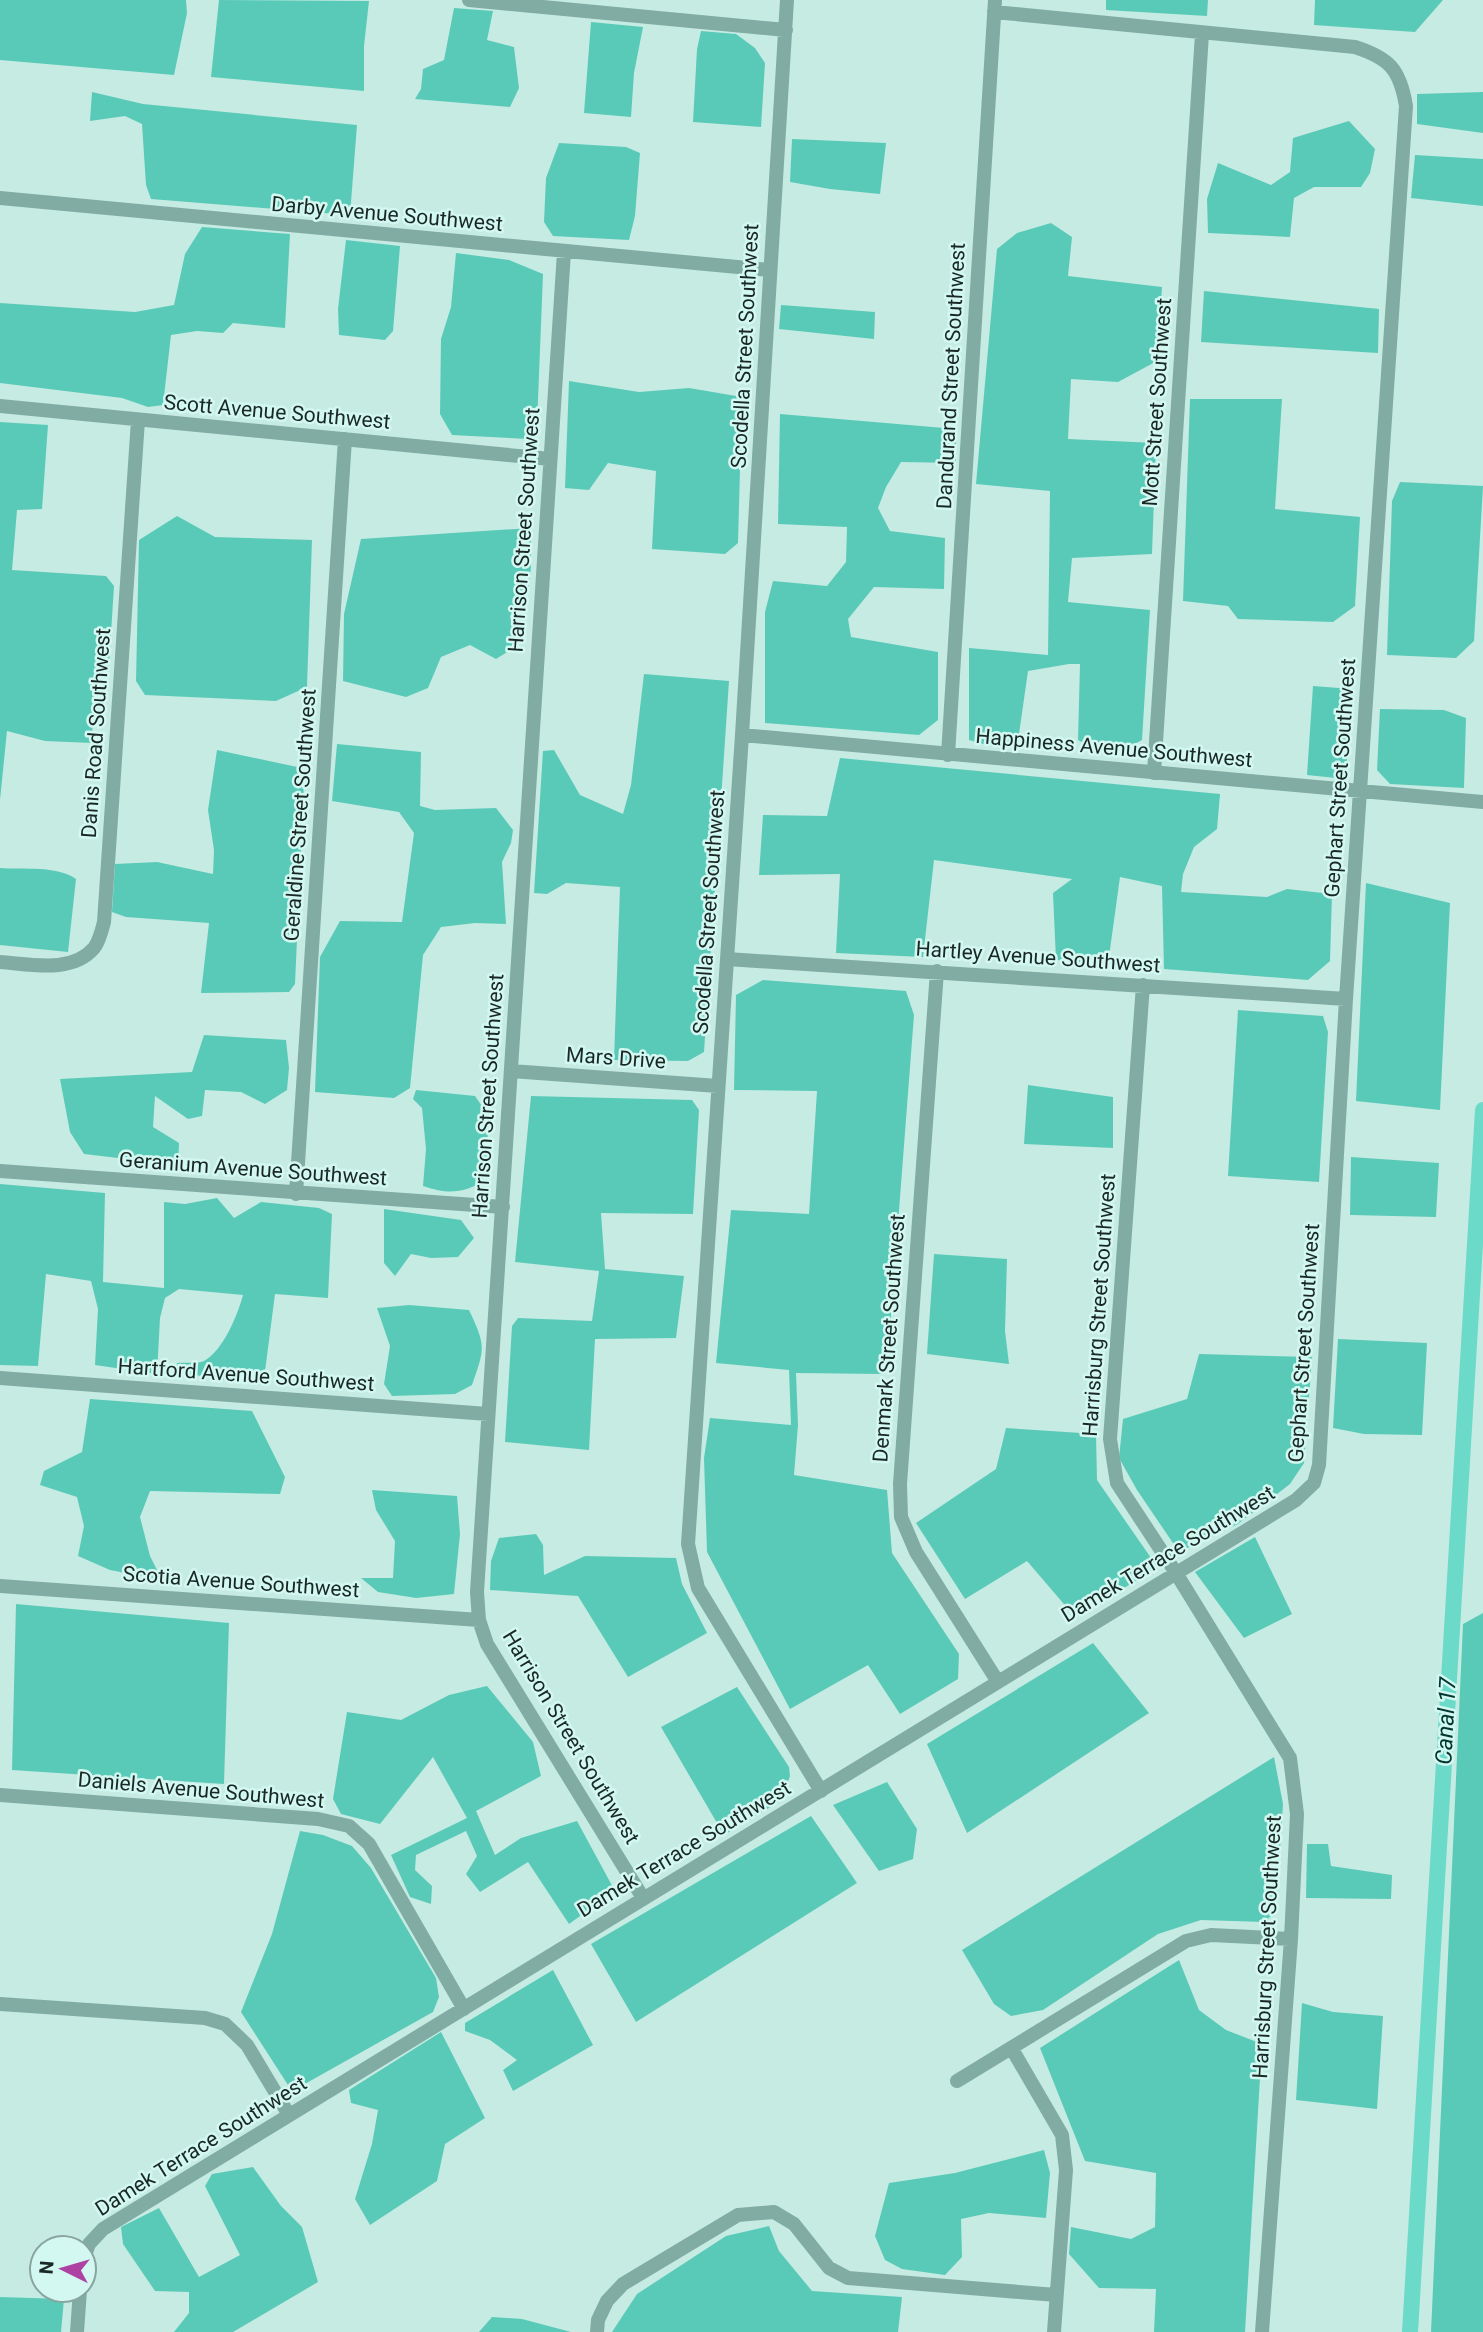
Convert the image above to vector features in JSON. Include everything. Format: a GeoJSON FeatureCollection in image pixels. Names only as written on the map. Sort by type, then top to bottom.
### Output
{"type":"FeatureCollection","features":[{"type":"Feature","properties":{"kind":"street"},"geometry":{"type":"LineString","coordinates":[[469,0],[786,30]]}},
{"type":"Feature","properties":{"kind":"street","name":"Scodella Street Southwest"},"geometry":{"type":"LineString","coordinates":[[787,0],[742,736],[688,1544],[698,1588],[821,1791]]}},
{"type":"Feature","properties":{"kind":"street"},"geometry":{"type":"LineString","coordinates":[[994,6],[1202,34]]}},
{"type":"Feature","properties":{"kind":"street","name":"Dandurand Street Southwest"},"geometry":{"type":"LineString","coordinates":[[948,755],[994,6]]}},
{"type":"Feature","properties":{"kind":"street","name":"Gephart Street Southwest"},"geometry":{"type":"LineString","coordinates":[[1202,34],[1355,47],[1378,55],[1392,66],[1398,76],[1406,106],[1346,999],[1319,1465],[1314,1483]]}},
{"type":"Feature","properties":{"kind":"street","name":"Mott Street Southwest"},"geometry":{"type":"LineString","coordinates":[[1154,773],[1202,34]]}},
{"type":"Feature","properties":{"kind":"street","name":"Darby Avenue Southwest"},"geometry":{"type":"LineString","coordinates":[[0,198],[770,270]]}},
{"type":"Feature","properties":{"kind":"street","name":"Harrison Street Southwest"},"geometry":{"type":"LineString","coordinates":[[564,252],[477,1592],[479,1620],[487,1644],[643,1898]]}},
{"type":"Feature","properties":{"kind":"street","name":"Scott Avenue Southwest"},"geometry":{"type":"LineString","coordinates":[[0,406],[550,458]]}},
{"type":"Feature","properties":{"kind":"street","name":"Danis Road Southwest"},"geometry":{"type":"LineString","coordinates":[[0,962],[50,965],[73,962],[94,947],[104,922],[138,420]]}},
{"type":"Feature","properties":{"kind":"street","name":"Geraldine Street Southwest"},"geometry":{"type":"LineString","coordinates":[[296,1194],[345,439]]}},
{"type":"Feature","properties":{"kind":"street","name":"Happiness Avenue Southwest"},"geometry":{"type":"LineString","coordinates":[[742,736],[1483,802]]}},
{"type":"Feature","properties":{"kind":"street","name":"Hartley Avenue Southwest"},"geometry":{"type":"LineString","coordinates":[[727,959],[1346,999]]}},
{"type":"Feature","properties":{"kind":"street","name":"Denmark Street Southwest"},"geometry":{"type":"LineString","coordinates":[[937,971],[900,1484],[901,1517],[916,1552],[998,1682]]}},
{"type":"Feature","properties":{"kind":"street","name":"Harrisburg Street Southwest"},"geometry":{"type":"LineString","coordinates":[[1143,985],[1110,1439],[1117,1483],[1290,1758],[1297,1814],[1291,1939],[1262,2332]]}},
{"type":"Feature","properties":{"kind":"street","name":"Mars Drive"},"geometry":{"type":"LineString","coordinates":[[511,1071],[719,1086]]}},
{"type":"Feature","properties":{"kind":"street","name":"Geranium Avenue Southwest"},"geometry":{"type":"LineString","coordinates":[[0,1171],[503,1207]]}},
{"type":"Feature","properties":{"kind":"street","name":"Hartford Avenue Southwest"},"geometry":{"type":"LineString","coordinates":[[0,1378],[488,1414]]}},
{"type":"Feature","properties":{"kind":"street","name":"Damek Terrace Southwest"},"geometry":{"type":"LineString","coordinates":[[98,2234],[103,2228],[1296,1500],[1314,1483]]}},
{"type":"Feature","properties":{"kind":"street","name":"Scotia Avenue Southwest"},"geometry":{"type":"LineString","coordinates":[[0,1586],[479,1620]]}},
{"type":"Feature","properties":{"kind":"street","name":"Daniels Avenue Southwest"},"geometry":{"type":"LineString","coordinates":[[0,1795],[318,1819],[349,1826],[369,1844],[464,2009]]}},
{"type":"Feature","properties":{"kind":"street"},"geometry":{"type":"LineString","coordinates":[[957,2081],[1186,1941],[1211,1935],[1291,1939]]}},
{"type":"Feature","properties":{"kind":"street"},"geometry":{"type":"LineString","coordinates":[[0,2004],[202,2017],[225,2024],[247,2045],[289,2115]]}},
{"type":"Feature","properties":{"kind":"street"},"geometry":{"type":"LineString","coordinates":[[1012,2049],[1062,2135],[1066,2170],[1054,2332]]}},
{"type":"Feature","properties":{"kind":"street"},"geometry":{"type":"LineString","coordinates":[[597,2332],[598,2320],[607,2301],[623,2284],[738,2215],[774,2212],[794,2224],[829,2269],[848,2278],[1056,2295]]}},
{"type":"Feature","properties":{"kind":"street"},"geometry":{"type":"LineString","coordinates":[[77,2332],[79,2304]]}},
{"type":"Feature","properties":{"kind":"green space"},"geometry":{"type":"Polygon","coordinates":[[[0,0],[186,0],[187,13],[174,75],[0,60],[0,0]]]}},
{"type":"Feature","properties":{"kind":"green space"},"geometry":{"type":"Polygon","coordinates":[[[219,0],[369,1],[364,46],[364,91],[211,77],[219,0]]]}},
{"type":"Feature","properties":{"kind":"green space"},"geometry":{"type":"Polygon","coordinates":[[[1106,0],[1208,0],[1207,16],[1106,10],[1106,0]]]}},
{"type":"Feature","properties":{"kind":"green space"},"geometry":{"type":"Polygon","coordinates":[[[1315,0],[1443,0],[1415,32],[1314,25],[1315,0]]]}},
{"type":"Feature","properties":{"kind":"green space"},"geometry":{"type":"Polygon","coordinates":[[[454,8],[493,11],[487,40],[514,47],[519,88],[510,107],[415,99],[421,89],[423,69],[444,60],[454,8]]]}},
{"type":"Feature","properties":{"kind":"green space"},"geometry":{"type":"Polygon","coordinates":[[[591,22],[643,27],[634,73],[631,117],[584,113],[591,22]]]}},
{"type":"Feature","properties":{"kind":"green space"},"geometry":{"type":"Polygon","coordinates":[[[701,31],[736,34],[755,48],[765,63],[761,127],[693,122],[697,49],[701,31]]]}},
{"type":"Feature","properties":{"kind":"green space"},"geometry":{"type":"Polygon","coordinates":[[[92,92],[143,104],[357,125],[350,215],[151,199],[146,185],[142,124],[125,116],[90,121],[92,92]]]}},
{"type":"Feature","properties":{"kind":"green space"},"geometry":{"type":"Polygon","coordinates":[[[1483,92],[1483,133],[1417,124],[1417,94],[1483,92]]]}},
{"type":"Feature","properties":{"kind":"green space"},"geometry":{"type":"Polygon","coordinates":[[[1349,121],[1375,149],[1370,173],[1361,187],[1314,187],[1294,198],[1290,237],[1208,233],[1207,199],[1218,163],[1271,185],[1290,172],[1293,138],[1349,121]]]}},
{"type":"Feature","properties":{"kind":"green space"},"geometry":{"type":"Polygon","coordinates":[[[792,139],[886,143],[880,194],[790,182],[792,139]]]}},
{"type":"Feature","properties":{"kind":"green space"},"geometry":{"type":"Polygon","coordinates":[[[559,143],[626,147],[640,153],[635,216],[629,240],[553,236],[544,222],[546,178],[559,143]]]}},
{"type":"Feature","properties":{"kind":"green space"},"geometry":{"type":"Polygon","coordinates":[[[1415,155],[1483,159],[1483,206],[1411,198],[1415,155]]]}},
{"type":"Feature","properties":{"kind":"green space"},"geometry":{"type":"Polygon","coordinates":[[[1051,223],[1072,237],[1068,276],[1162,287],[1157,361],[1118,382],[1071,379],[1068,439],[1156,443],[1152,554],[1072,558],[1068,602],[1150,610],[1142,740],[1124,749],[1110,752],[1096,749],[1078,740],[1080,664],[1028,671],[1018,741],[994,747],[969,740],[969,648],[1048,655],[1050,491],[976,484],[997,249],[1017,233],[1051,223]]]}},
{"type":"Feature","properties":{"kind":"green space"},"geometry":{"type":"Polygon","coordinates":[[[202,227],[290,234],[285,328],[233,323],[223,333],[197,331],[171,335],[163,405],[148,407],[122,398],[0,383],[0,303],[135,312],[174,305],[185,254],[202,227]]]}},
{"type":"Feature","properties":{"kind":"green space"},"geometry":{"type":"Polygon","coordinates":[[[346,240],[400,246],[393,331],[385,340],[339,335],[338,309],[346,240]]]}},
{"type":"Feature","properties":{"kind":"green space"},"geometry":{"type":"Polygon","coordinates":[[[456,253],[509,260],[543,274],[537,425],[527,439],[452,435],[440,414],[441,339],[451,307],[456,253]]]}},
{"type":"Feature","properties":{"kind":"green space"},"geometry":{"type":"Polygon","coordinates":[[[1204,291],[1379,309],[1378,353],[1201,342],[1204,291]]]}},
{"type":"Feature","properties":{"kind":"green space"},"geometry":{"type":"Polygon","coordinates":[[[781,305],[875,312],[874,339],[779,329],[781,305]]]}},
{"type":"Feature","properties":{"kind":"green space"},"geometry":{"type":"Polygon","coordinates":[[[569,381],[639,392],[689,388],[742,397],[738,543],[725,554],[652,549],[656,471],[608,463],[589,490],[565,488],[569,381]]]}},
{"type":"Feature","properties":{"kind":"green space"},"geometry":{"type":"Polygon","coordinates":[[[1190,399],[1282,399],[1275,509],[1360,517],[1355,606],[1333,622],[1238,619],[1228,606],[1183,601],[1190,399]]]}},
{"type":"Feature","properties":{"kind":"green space"},"geometry":{"type":"Polygon","coordinates":[[[780,414],[956,429],[956,463],[901,462],[886,487],[878,508],[890,531],[945,538],[944,589],[874,587],[848,619],[851,637],[938,652],[938,720],[919,735],[765,723],[765,612],[773,581],[827,586],[846,562],[847,527],[778,524],[780,414]]]}},
{"type":"Feature","properties":{"kind":"green space"},"geometry":{"type":"Polygon","coordinates":[[[0,422],[48,425],[42,509],[17,510],[12,570],[106,576],[114,586],[108,681],[93,700],[92,743],[45,741],[7,731],[0,800],[0,422]]]}},
{"type":"Feature","properties":{"kind":"green space"},"geometry":{"type":"Polygon","coordinates":[[[1400,482],[1483,486],[1474,641],[1456,658],[1387,655],[1392,501],[1400,482]]]}},
{"type":"Feature","properties":{"kind":"green space"},"geometry":{"type":"Polygon","coordinates":[[[177,516],[215,537],[312,540],[307,687],[276,701],[145,695],[136,681],[139,540],[177,516]]]}},
{"type":"Feature","properties":{"kind":"green space"},"geometry":{"type":"Polygon","coordinates":[[[531,528],[528,592],[510,616],[517,646],[496,659],[470,645],[441,657],[428,688],[406,697],[343,681],[344,614],[361,539],[531,528]]]}},
{"type":"Feature","properties":{"kind":"green space"},"geometry":{"type":"Polygon","coordinates":[[[644,674],[729,681],[704,1052],[688,1061],[614,1060],[620,887],[566,883],[547,894],[534,893],[543,751],[554,750],[580,795],[623,814],[631,785],[644,674]]]}},
{"type":"Feature","properties":{"kind":"green space"},"geometry":{"type":"Polygon","coordinates":[[[1313,686],[1352,689],[1346,771],[1336,778],[1307,775],[1313,686]]]}},
{"type":"Feature","properties":{"kind":"green space"},"geometry":{"type":"Polygon","coordinates":[[[1380,709],[1444,710],[1466,718],[1464,788],[1390,784],[1377,770],[1380,709]]]}},
{"type":"Feature","properties":{"kind":"green space"},"geometry":{"type":"Polygon","coordinates":[[[337,744],[421,752],[420,806],[435,810],[496,808],[513,830],[511,843],[502,862],[506,924],[475,923],[441,927],[423,955],[410,1088],[394,1098],[315,1092],[320,957],[340,921],[402,922],[414,833],[399,812],[332,801],[337,744]]]}},
{"type":"Feature","properties":{"kind":"green space"},"geometry":{"type":"Polygon","coordinates":[[[217,750],[302,768],[304,781],[295,984],[289,992],[201,993],[209,923],[126,917],[112,912],[115,864],[157,862],[213,874],[214,850],[208,810],[217,750]]]}},
{"type":"Feature","properties":{"kind":"green space"},"geometry":{"type":"Polygon","coordinates":[[[840,758],[1220,794],[1217,829],[1194,847],[1183,874],[1181,892],[1267,897],[1287,889],[1332,894],[1330,961],[1308,980],[1164,969],[1162,886],[1120,877],[1108,964],[1056,960],[1053,893],[1072,879],[934,860],[923,957],[836,953],[840,874],[759,875],[763,815],[827,816],[840,758]]]}},
{"type":"Feature","properties":{"kind":"green space"},"geometry":{"type":"Polygon","coordinates":[[[0,868],[49,870],[76,879],[68,952],[0,945],[0,868]]]}},
{"type":"Feature","properties":{"kind":"green space"},"geometry":{"type":"Polygon","coordinates":[[[1366,883],[1450,903],[1440,1110],[1356,1101],[1366,883]]]}},
{"type":"Feature","properties":{"kind":"green space"},"geometry":{"type":"Polygon","coordinates":[[[763,980],[906,991],[914,1015],[890,1328],[883,1374],[796,1373],[798,1425],[794,1475],[887,1490],[892,1553],[959,1654],[958,1679],[900,1714],[868,1665],[790,1709],[707,1552],[704,1458],[710,1418],[791,1425],[789,1370],[716,1363],[731,1210],[809,1214],[817,1091],[734,1090],[736,995],[763,980]]]}},
{"type":"Feature","properties":{"kind":"green space"},"geometry":{"type":"Polygon","coordinates":[[[1238,1010],[1323,1016],[1328,1032],[1319,1182],[1228,1176],[1238,1010]]]}},
{"type":"Feature","properties":{"kind":"green space"},"geometry":{"type":"Polygon","coordinates":[[[204,1035],[286,1040],[289,1068],[287,1090],[265,1104],[241,1092],[205,1090],[202,1116],[188,1119],[155,1096],[153,1127],[179,1143],[178,1165],[84,1154],[70,1132],[60,1079],[192,1072],[204,1035]]]}},
{"type":"Feature","properties":{"kind":"green space"},"geometry":{"type":"Polygon","coordinates":[[[1028,1085],[1113,1097],[1113,1148],[1024,1144],[1028,1085]]]}},
{"type":"Feature","properties":{"kind":"green space"},"geometry":{"type":"Polygon","coordinates":[[[416,1090],[475,1096],[488,1115],[487,1180],[456,1191],[441,1191],[423,1186],[426,1149],[422,1108],[413,1099],[416,1090]]]}},
{"type":"Feature","properties":{"kind":"green space"},"geometry":{"type":"Polygon","coordinates":[[[531,1096],[692,1100],[699,1110],[693,1214],[601,1213],[605,1269],[684,1276],[676,1338],[595,1339],[589,1450],[505,1442],[512,1326],[518,1318],[592,1321],[599,1271],[515,1262],[531,1096]]]}},
{"type":"Feature","properties":{"kind":"green space"},"geometry":{"type":"Polygon","coordinates":[[[1351,1157],[1439,1163],[1436,1217],[1350,1215],[1351,1157]]]}},
{"type":"Feature","properties":{"kind":"green space"},"geometry":{"type":"Polygon","coordinates":[[[0,1184],[105,1193],[103,1282],[164,1288],[164,1202],[185,1204],[217,1198],[234,1218],[261,1202],[319,1208],[332,1214],[328,1298],[275,1294],[264,1379],[259,1385],[176,1372],[177,1363],[204,1361],[211,1356],[233,1322],[243,1295],[179,1289],[165,1298],[160,1318],[157,1374],[95,1365],[98,1309],[91,1281],[46,1274],[38,1366],[0,1365],[0,1184]]]}},
{"type":"Feature","properties":{"kind":"green space"},"geometry":{"type":"Polygon","coordinates":[[[384,1209],[461,1220],[474,1238],[458,1257],[431,1258],[411,1254],[395,1276],[384,1263],[384,1209]]]}},
{"type":"Feature","properties":{"kind":"green space"},"geometry":{"type":"Polygon","coordinates":[[[934,1254],[1007,1259],[1005,1331],[1009,1364],[927,1354],[934,1254]]]}},
{"type":"Feature","properties":{"kind":"green space"},"geometry":{"type":"Polygon","coordinates":[[[409,1305],[469,1310],[482,1347],[472,1385],[455,1394],[392,1396],[384,1384],[390,1346],[377,1308],[409,1305]]]}},
{"type":"Feature","properties":{"kind":"green space"},"geometry":{"type":"Polygon","coordinates":[[[1338,1339],[1427,1343],[1422,1435],[1364,1434],[1333,1428],[1338,1339]]]}},
{"type":"Feature","properties":{"kind":"green space"},"geometry":{"type":"Polygon","coordinates":[[[1199,1354],[1312,1357],[1304,1463],[1290,1484],[1238,1524],[1179,1552],[1119,1458],[1123,1419],[1187,1399],[1199,1354]]]}},
{"type":"Feature","properties":{"kind":"green space"},"geometry":{"type":"Polygon","coordinates":[[[90,1399],[252,1411],[285,1477],[280,1494],[150,1491],[140,1517],[150,1556],[162,1580],[110,1570],[78,1556],[84,1526],[77,1497],[40,1485],[44,1471],[82,1452],[90,1399]]]}},
{"type":"Feature","properties":{"kind":"green space"},"geometry":{"type":"Polygon","coordinates":[[[1006,1428],[1096,1434],[1097,1480],[1158,1568],[1075,1617],[1027,1561],[965,1599],[916,1523],[996,1469],[1006,1428]]]}},
{"type":"Feature","properties":{"kind":"green space"},"geometry":{"type":"Polygon","coordinates":[[[372,1490],[457,1496],[460,1534],[454,1594],[416,1598],[378,1592],[361,1578],[393,1578],[395,1541],[376,1510],[372,1490]]]}},
{"type":"Feature","properties":{"kind":"green space"},"geometry":{"type":"Polygon","coordinates":[[[536,1534],[543,1545],[544,1575],[585,1556],[676,1558],[682,1584],[707,1633],[628,1677],[578,1596],[490,1590],[491,1561],[499,1538],[536,1534]]]}},
{"type":"Feature","properties":{"kind":"green space"},"geometry":{"type":"Polygon","coordinates":[[[1255,1537],[1292,1614],[1244,1638],[1195,1572],[1255,1537]]]}},
{"type":"Feature","properties":{"kind":"green space"},"geometry":{"type":"Polygon","coordinates":[[[16,1604],[229,1623],[224,1784],[12,1770],[16,1604]]]}},
{"type":"Feature","properties":{"kind":"green space"},"geometry":{"type":"Polygon","coordinates":[[[1483,1613],[1483,2332],[1431,2332],[1463,1624],[1483,1613]]]}},
{"type":"Feature","properties":{"kind":"green space"},"geometry":{"type":"Polygon","coordinates":[[[1093,1643],[1149,1713],[967,1833],[927,1744],[1093,1643]]]}},
{"type":"Feature","properties":{"kind":"green space"},"geometry":{"type":"Polygon","coordinates":[[[487,1686],[533,1742],[541,1776],[476,1811],[495,1855],[521,1838],[577,1821],[615,1891],[569,1924],[528,1862],[480,1892],[466,1874],[477,1856],[466,1831],[416,1855],[415,1870],[432,1886],[431,1904],[410,1897],[391,1855],[467,1818],[433,1757],[380,1824],[341,1814],[333,1799],[347,1712],[401,1720],[449,1695],[487,1686]]]}},
{"type":"Feature","properties":{"kind":"green space"},"geometry":{"type":"Polygon","coordinates":[[[737,1687],[789,1767],[790,1776],[782,1800],[724,1835],[661,1727],[737,1687]]]}},
{"type":"Feature","properties":{"kind":"green space"},"geometry":{"type":"Polygon","coordinates":[[[1274,1757],[1283,1804],[1276,1912],[1264,1922],[1201,1920],[1158,1934],[1043,2010],[1011,2016],[994,2004],[962,1950],[1274,1757]]]}},
{"type":"Feature","properties":{"kind":"green space"},"geometry":{"type":"Polygon","coordinates":[[[887,1782],[917,1829],[913,1859],[879,1871],[833,1805],[887,1782]]]}},
{"type":"Feature","properties":{"kind":"green space"},"geometry":{"type":"Polygon","coordinates":[[[811,1816],[857,1883],[636,2022],[591,1944],[811,1816]]]}},
{"type":"Feature","properties":{"kind":"green space"},"geometry":{"type":"Polygon","coordinates":[[[300,1831],[323,1835],[352,1846],[371,1868],[436,1978],[439,1997],[433,2012],[303,2085],[288,2085],[241,2012],[272,1934],[300,1831]]]}},
{"type":"Feature","properties":{"kind":"green space"},"geometry":{"type":"Polygon","coordinates":[[[1307,1844],[1328,1844],[1331,1866],[1392,1875],[1391,1899],[1306,1898],[1307,1844]]]}},
{"type":"Feature","properties":{"kind":"green space"},"geometry":{"type":"Polygon","coordinates":[[[1179,1960],[1199,2010],[1226,2030],[1262,2044],[1245,2332],[1154,2332],[1156,2289],[1099,2288],[1069,2254],[1071,2227],[1131,2239],[1155,2227],[1156,2173],[1085,2161],[1040,2048],[1179,1960]]]}},
{"type":"Feature","properties":{"kind":"green space"},"geometry":{"type":"Polygon","coordinates":[[[553,1970],[593,2045],[513,2091],[503,2070],[517,2060],[490,2040],[465,2031],[465,2023],[553,1970]]]}},
{"type":"Feature","properties":{"kind":"green space"},"geometry":{"type":"Polygon","coordinates":[[[1302,2003],[1333,2012],[1383,2016],[1377,2109],[1296,2100],[1302,2003]]]}},
{"type":"Feature","properties":{"kind":"green space"},"geometry":{"type":"Polygon","coordinates":[[[441,2032],[485,2118],[445,2144],[437,2181],[370,2225],[355,2199],[372,2144],[378,2110],[351,2103],[349,2090],[441,2032]]]}},
{"type":"Feature","properties":{"kind":"green space"},"geometry":{"type":"Polygon","coordinates":[[[1044,2150],[1050,2173],[1046,2218],[989,2213],[961,2219],[962,2257],[945,2275],[902,2269],[885,2260],[875,2236],[889,2183],[955,2173],[1044,2150]]]}},
{"type":"Feature","properties":{"kind":"green space"},"geometry":{"type":"Polygon","coordinates":[[[253,2167],[281,2206],[302,2227],[318,2282],[233,2332],[174,2332],[189,2313],[189,2292],[155,2291],[123,2244],[121,2227],[159,2208],[199,2277],[240,2255],[205,2186],[212,2174],[253,2167]]]}},
{"type":"Feature","properties":{"kind":"green space"},"geometry":{"type":"Polygon","coordinates":[[[769,2226],[779,2251],[812,2291],[902,2297],[898,2332],[612,2332],[637,2294],[726,2236],[769,2226]]]}},
{"type":"Feature","properties":{"kind":"green space"},"geometry":{"type":"Polygon","coordinates":[[[0,2297],[28,2298],[28,2304],[64,2304],[61,2332],[0,2332],[0,2297]]]}},
{"type":"Feature","properties":{"kind":"green space"},"geometry":{"type":"Polygon","coordinates":[[[492,2317],[522,2319],[571,2332],[479,2332],[492,2317]]]}},
{"type":"Feature","properties":{"kind":"waterway","name":"Canal 17"},"geometry":{"type":"LineString","coordinates":[[1410,2332],[1483,1110]]}}]}
